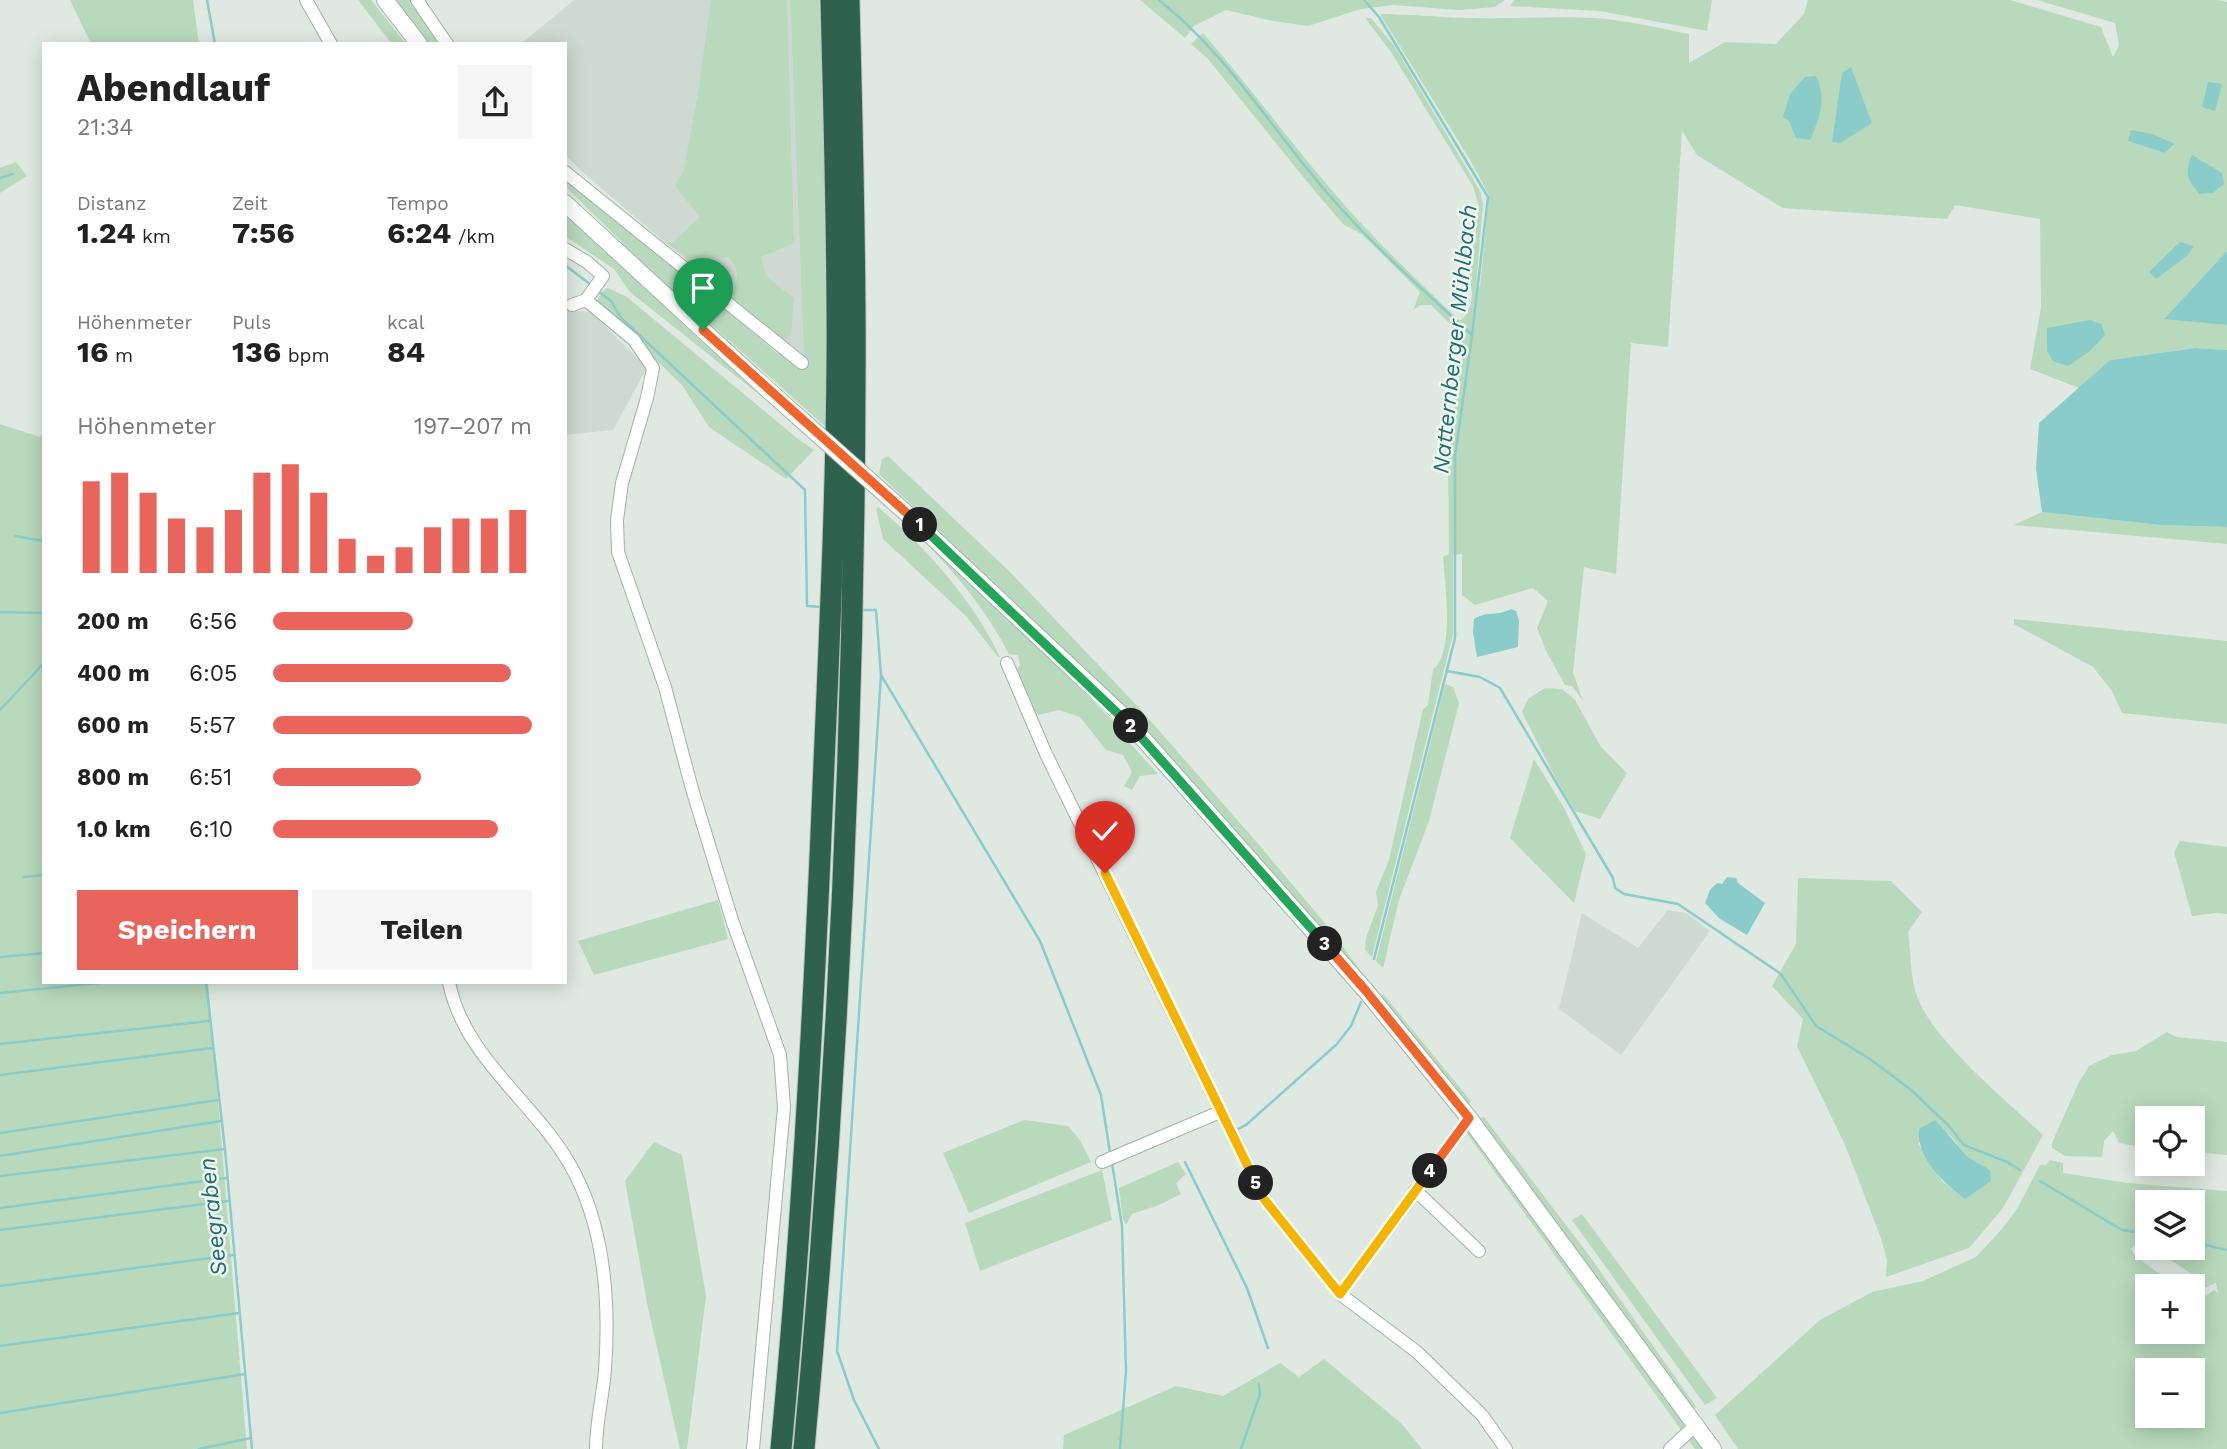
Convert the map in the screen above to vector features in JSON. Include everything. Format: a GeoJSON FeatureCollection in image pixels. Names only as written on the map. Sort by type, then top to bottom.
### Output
{"type":"FeatureCollection","features":[{"type":"Feature","properties":{"kind":"highway"},"geometry":{"type":"LineString","coordinates":[[804,1449],[818,1293],[838,995],[841,596],[831,0]]}},
{"type":"Feature","properties":{"kind":"highway"},"geometry":{"type":"LineString","coordinates":[[841,596],[855,368],[849,0]]}},
{"type":"Feature","properties":{"kind":"highway"},"geometry":{"type":"LineString","coordinates":[[781,1449],[794,1307],[841,618]]}},
{"type":"Feature","properties":{"kind":"main road"},"geometry":{"type":"LineString","coordinates":[[385,0],[417,42]]}},
{"type":"Feature","properties":{"kind":"main road"},"geometry":{"type":"LineString","coordinates":[[567,205],[913,519],[1123,716],[1366,991],[1469,1118],[1713,1449]]}},
{"type":"Feature","properties":{"kind":"street"},"geometry":{"type":"LineString","coordinates":[[306,0],[330,42]]}},
{"type":"Feature","properties":{"kind":"street"},"geometry":{"type":"LineString","coordinates":[[417,0],[446,42]]}},
{"type":"Feature","properties":{"kind":"street"},"geometry":{"type":"LineString","coordinates":[[567,174],[803,363]]}},
{"type":"Feature","properties":{"kind":"street"},"geometry":{"type":"LineString","coordinates":[[567,250],[603,276],[592,292],[572,305]]}},
{"type":"Feature","properties":{"kind":"street"},"geometry":{"type":"LineString","coordinates":[[592,292],[653,368],[622,483],[617,520],[618,552],[666,687],[692,789],[732,920],[780,1055],[784,1107],[753,1449]]}},
{"type":"Feature","properties":{"kind":"street"},"geometry":{"type":"LineString","coordinates":[[1007,663],[1046,754],[1264,1199],[1340,1294],[1417,1352],[1482,1415],[1506,1449]]}},
{"type":"Feature","properties":{"kind":"street"},"geometry":{"type":"LineString","coordinates":[[450,984],[462,1019],[481,1051],[550,1135],[569,1162],[585,1194],[597,1234],[606,1285],[608,1325],[596,1449]]}},
{"type":"Feature","properties":{"kind":"street"},"geometry":{"type":"LineString","coordinates":[[1108,1160],[1220,1112]]}},
{"type":"Feature","properties":{"kind":"street"},"geometry":{"type":"LineString","coordinates":[[1340,1294],[1469,1118]]}},
{"type":"Feature","properties":{"kind":"street"},"geometry":{"type":"LineString","coordinates":[[1416,1190],[1479,1251]]}},
{"type":"Feature","properties":{"kind":"street"},"geometry":{"type":"LineString","coordinates":[[1670,1449],[1696,1424]]}},
{"type":"Feature","properties":{"kind":"shaded area"},"geometry":{"type":"Polygon","coordinates":[[[574,0],[790,0],[804,360],[581,171],[567,156],[567,42],[523,42],[574,0]]]}},
{"type":"Feature","properties":{"kind":"shaded area"},"geometry":{"type":"Polygon","coordinates":[[[567,306],[577,311],[591,312],[647,368],[613,430],[567,435],[567,306]]]}},
{"type":"Feature","properties":{"kind":"shaded area"},"geometry":{"type":"Polygon","coordinates":[[[1668,910],[1686,913],[1710,931],[1621,1055],[1559,1009],[1582,913],[1638,948],[1668,910]]]}},
{"type":"Feature","properties":{"kind":"green space"},"geometry":{"type":"Polygon","coordinates":[[[70,0],[193,0],[199,42],[90,42],[70,0]]]}},
{"type":"Feature","properties":{"kind":"green space"},"geometry":{"type":"Polygon","coordinates":[[[358,0],[371,0],[404,42],[390,42],[358,0]]]}},
{"type":"Feature","properties":{"kind":"green space"},"geometry":{"type":"Polygon","coordinates":[[[393,0],[410,0],[438,42],[426,42],[393,0]]]}},
{"type":"Feature","properties":{"kind":"green space"},"geometry":{"type":"Polygon","coordinates":[[[711,0],[787,0],[794,243],[761,257],[766,276],[794,298],[791,335],[779,342],[729,299],[737,273],[728,257],[688,258],[665,241],[672,243],[700,217],[675,186],[684,170],[711,0]]]}},
{"type":"Feature","properties":{"kind":"green space"},"geometry":{"type":"Polygon","coordinates":[[[790,0],[819,0],[823,74],[827,428],[652,272],[567,188],[567,176],[777,353],[804,360],[790,0]]]}},
{"type":"Feature","properties":{"kind":"green space"},"geometry":{"type":"Polygon","coordinates":[[[1140,0],[1505,0],[1495,7],[1459,10],[1393,5],[1361,9],[1308,26],[1226,10],[1194,26],[1185,38],[1140,0]]]}},
{"type":"Feature","properties":{"kind":"green space"},"geometry":{"type":"Polygon","coordinates":[[[1515,0],[1712,0],[1707,31],[1600,11],[1510,6],[1515,0]]]}},
{"type":"Feature","properties":{"kind":"green space"},"geometry":{"type":"Polygon","coordinates":[[[1808,0],[2010,0],[2101,27],[2113,57],[2119,45],[2115,23],[2037,0],[2227,2],[2227,251],[2165,318],[2227,325],[2227,350],[2195,348],[2110,360],[2079,388],[2030,369],[2041,308],[2040,219],[1955,205],[1947,219],[1783,208],[1697,155],[1682,131],[1668,347],[1631,343],[1616,574],[1584,567],[1573,672],[1583,701],[1572,686],[1565,685],[1537,628],[1548,601],[1533,588],[1475,605],[1462,595],[1462,554],[1453,555],[1453,634],[1372,957],[1365,950],[1366,938],[1378,905],[1376,892],[1389,860],[1423,709],[1428,705],[1433,669],[1440,661],[1444,648],[1447,600],[1443,557],[1449,554],[1448,461],[1461,361],[1461,341],[1450,324],[1431,305],[1421,305],[1413,310],[1420,292],[1362,234],[1344,225],[1208,59],[1191,44],[1203,33],[1344,205],[1460,321],[1470,307],[1472,295],[1469,279],[1479,207],[1473,186],[1391,52],[1365,18],[1371,18],[1395,47],[1480,191],[1483,204],[1476,288],[1480,287],[1489,195],[1380,14],[1464,18],[1579,17],[1630,22],[1689,34],[1689,63],[1725,42],[1776,44],[1804,14],[1808,0]],[[1851,68],[1837,115],[1833,142],[1872,123],[1851,68]],[[2131,131],[2129,141],[2165,153],[2175,145],[2175,144],[2131,131]]]}},
{"type":"Feature","properties":{"kind":"green space"},"geometry":{"type":"Polygon","coordinates":[[[16,162],[27,176],[0,193],[0,168],[16,162]]]}},
{"type":"Feature","properties":{"kind":"green space"},"geometry":{"type":"Polygon","coordinates":[[[567,213],[700,340],[759,391],[756,392],[630,292],[614,269],[567,237],[567,213]]]}},
{"type":"Feature","properties":{"kind":"green space"},"geometry":{"type":"Polygon","coordinates":[[[608,288],[627,297],[814,450],[786,479],[709,427],[682,385],[596,302],[608,288]]]}},
{"type":"Feature","properties":{"kind":"green space"},"geometry":{"type":"Polygon","coordinates":[[[0,424],[40,437],[42,434],[42,984],[208,984],[247,1449],[0,1449],[0,424]]]}},
{"type":"Feature","properties":{"kind":"green space"},"geometry":{"type":"Polygon","coordinates":[[[888,456],[1011,573],[1142,711],[1329,928],[1363,974],[1361,975],[1120,709],[1037,624],[879,474],[882,459],[888,456]]]}},
{"type":"Feature","properties":{"kind":"green space"},"geometry":{"type":"Polygon","coordinates":[[[878,507],[914,540],[947,576],[976,615],[1000,657],[966,616],[883,539],[876,509],[878,507]]]}},
{"type":"Feature","properties":{"kind":"green space"},"geometry":{"type":"Polygon","coordinates":[[[2042,512],[2160,525],[2227,527],[2227,544],[2014,525],[2042,512]]]}},
{"type":"Feature","properties":{"kind":"green space"},"geometry":{"type":"Polygon","coordinates":[[[923,540],[1049,657],[1128,736],[1126,739],[1158,774],[1140,776],[1132,790],[1124,786],[1132,772],[1123,755],[1106,750],[1080,717],[1059,710],[1038,715],[1035,713],[1015,673],[1020,665],[1018,655],[1009,654],[970,594],[923,540]]]}},
{"type":"Feature","properties":{"kind":"green space"},"geometry":{"type":"Polygon","coordinates":[[[2014,619],[2227,641],[2227,724],[2122,713],[2112,691],[2093,667],[2014,624],[2014,619]]]}},
{"type":"Feature","properties":{"kind":"green space"},"geometry":{"type":"Polygon","coordinates":[[[1445,684],[1453,687],[1459,703],[1429,821],[1399,900],[1383,968],[1376,961],[1445,684]]]}},
{"type":"Feature","properties":{"kind":"green space"},"geometry":{"type":"Polygon","coordinates":[[[1545,688],[1562,689],[1575,700],[1601,747],[1627,773],[1600,819],[1575,811],[1522,712],[1528,699],[1545,688]]]}},
{"type":"Feature","properties":{"kind":"green space"},"geometry":{"type":"Polygon","coordinates":[[[1534,759],[1564,808],[1586,854],[1574,903],[1510,838],[1534,759]]]}},
{"type":"Feature","properties":{"kind":"green space"},"geometry":{"type":"Polygon","coordinates":[[[2180,841],[2227,847],[2227,914],[2192,916],[2174,852],[2180,841]]]}},
{"type":"Feature","properties":{"kind":"green space"},"geometry":{"type":"Polygon","coordinates":[[[1798,878],[1891,881],[1922,912],[1908,932],[1915,989],[1926,1013],[1938,1032],[1972,1070],[2043,1135],[2003,1208],[1969,1248],[1886,1277],[1887,1260],[1881,1238],[1845,1145],[1797,1046],[1803,1019],[1772,986],[1796,944],[1798,878]],[[1949,1134],[1918,1143],[1942,1181],[1965,1199],[1990,1170],[1968,1157],[1949,1134]]]}},
{"type":"Feature","properties":{"kind":"green space"},"geometry":{"type":"Polygon","coordinates":[[[718,900],[728,939],[594,975],[578,941],[718,900]]]}},
{"type":"Feature","properties":{"kind":"green space"},"geometry":{"type":"Polygon","coordinates":[[[1383,994],[1471,1101],[1467,1105],[1381,1000],[1383,994]]]}},
{"type":"Feature","properties":{"kind":"green space"},"geometry":{"type":"Polygon","coordinates":[[[2167,1032],[2176,1037],[2227,1042],[2227,1155],[2205,1153],[2205,1106],[2135,1106],[2135,1146],[2119,1143],[2113,1131],[2104,1141],[2102,1157],[2065,1156],[2052,1148],[2079,1082],[2089,1066],[2112,1055],[2136,1051],[2167,1032]]]}},
{"type":"Feature","properties":{"kind":"green space"},"geometry":{"type":"Polygon","coordinates":[[[1484,1117],[1588,1254],[1697,1408],[1688,1406],[1478,1121],[1484,1117]]]}},
{"type":"Feature","properties":{"kind":"green space"},"geometry":{"type":"Polygon","coordinates":[[[1024,1120],[1068,1126],[1080,1140],[1091,1162],[969,1213],[943,1153],[1024,1120]]]}},
{"type":"Feature","properties":{"kind":"green space"},"geometry":{"type":"Polygon","coordinates":[[[1465,1131],[1472,1132],[1704,1449],[1695,1449],[1465,1131]]]}},
{"type":"Feature","properties":{"kind":"green space"},"geometry":{"type":"Polygon","coordinates":[[[654,1142],[682,1155],[706,1296],[687,1449],[680,1449],[648,1308],[625,1181],[654,1142]]]}},
{"type":"Feature","properties":{"kind":"green space"},"geometry":{"type":"Polygon","coordinates":[[[2050,1160],[2063,1163],[2063,1173],[2128,1183],[2227,1191],[2227,1449],[1738,1449],[1715,1415],[1820,1320],[1872,1292],[1923,1281],[1976,1257],[2017,1209],[2040,1165],[2046,1165],[2050,1160]],[[2135,1190],[2135,1245],[2131,1249],[2135,1260],[2140,1260],[2160,1274],[2135,1274],[2135,1344],[2205,1344],[2205,1296],[2214,1290],[2218,1293],[2216,1283],[2205,1288],[2205,1274],[2192,1274],[2170,1260],[2205,1260],[2205,1190],[2135,1190]]]}},
{"type":"Feature","properties":{"kind":"green space"},"geometry":{"type":"Polygon","coordinates":[[[1178,1162],[1186,1174],[1176,1183],[1181,1194],[1132,1214],[1126,1225],[1119,1188],[1178,1162]]]}},
{"type":"Feature","properties":{"kind":"green space"},"geometry":{"type":"Polygon","coordinates":[[[1102,1170],[1112,1220],[980,1271],[965,1223],[1102,1170]]]}},
{"type":"Feature","properties":{"kind":"green space"},"geometry":{"type":"Polygon","coordinates":[[[1582,1214],[1717,1398],[1705,1405],[1572,1220],[1582,1214]]]}},
{"type":"Feature","properties":{"kind":"green space"},"geometry":{"type":"Polygon","coordinates":[[[1324,1359],[1402,1424],[1422,1449],[1063,1449],[1064,1435],[1176,1386],[1223,1396],[1280,1363],[1299,1377],[1324,1359]]]}},
{"type":"Feature","properties":{"kind":"water"},"geometry":{"type":"Polygon","coordinates":[[[1851,67],[1872,123],[1840,143],[1832,142],[1842,73],[1851,67]]]}},
{"type":"Feature","properties":{"kind":"water"},"geometry":{"type":"Polygon","coordinates":[[[1816,76],[1822,101],[1817,124],[1810,140],[1796,138],[1789,121],[1783,117],[1790,94],[1805,77],[1816,76]]]}},
{"type":"Feature","properties":{"kind":"water"},"geometry":{"type":"Polygon","coordinates":[[[2208,82],[2222,84],[2215,111],[2202,107],[2208,82]]]}},
{"type":"Feature","properties":{"kind":"water"},"geometry":{"type":"Polygon","coordinates":[[[2131,130],[2152,134],[2175,144],[2165,153],[2128,141],[2131,130]]]}},
{"type":"Feature","properties":{"kind":"water"},"geometry":{"type":"Polygon","coordinates":[[[2192,155],[2222,173],[2224,184],[2213,193],[2200,194],[2192,185],[2188,167],[2192,155]]]}},
{"type":"Feature","properties":{"kind":"water"},"geometry":{"type":"Polygon","coordinates":[[[2180,242],[2194,246],[2187,256],[2156,279],[2149,272],[2180,242]]]}},
{"type":"Feature","properties":{"kind":"water"},"geometry":{"type":"Polygon","coordinates":[[[2227,251],[2227,325],[2164,319],[2227,251]]]}},
{"type":"Feature","properties":{"kind":"water"},"geometry":{"type":"Polygon","coordinates":[[[2090,320],[2101,324],[2105,335],[2090,351],[2068,366],[2053,361],[2047,351],[2047,328],[2090,320]]]}},
{"type":"Feature","properties":{"kind":"water"},"geometry":{"type":"Polygon","coordinates":[[[2195,348],[2227,350],[2227,527],[2160,525],[2042,512],[2036,469],[2039,423],[2110,360],[2195,348]]]}},
{"type":"Feature","properties":{"kind":"water"},"geometry":{"type":"Polygon","coordinates":[[[1511,609],[1516,611],[1519,620],[1518,647],[1477,657],[1474,619],[1511,609]]]}},
{"type":"Feature","properties":{"kind":"water"},"geometry":{"type":"Polygon","coordinates":[[[1727,877],[1736,878],[1738,883],[1765,903],[1747,935],[1720,919],[1705,903],[1710,890],[1717,883],[1722,884],[1727,877]]]}},
{"type":"Feature","properties":{"kind":"water"},"geometry":{"type":"Polygon","coordinates":[[[1935,1120],[1968,1157],[1990,1170],[1991,1181],[1965,1199],[1940,1177],[1922,1150],[1919,1129],[1935,1120]]]}},
{"type":"Feature","properties":{"kind":"waterway"},"geometry":{"type":"LineString","coordinates":[[207,0],[215,42]]}},
{"type":"Feature","properties":{"kind":"waterway"},"geometry":{"type":"LineString","coordinates":[[1159,0],[1184,22],[1228,69],[1346,214],[1471,334]]}},
{"type":"Feature","properties":{"kind":"waterway","name":"Natternberger Mühlbach"},"geometry":{"type":"LineString","coordinates":[[1364,0],[1379,17],[1488,197],[1455,457],[1455,638],[1374,959]]}},
{"type":"Feature","properties":{"kind":"waterway"},"geometry":{"type":"LineString","coordinates":[[0,178],[13,174]]}},
{"type":"Feature","properties":{"kind":"waterway"},"geometry":{"type":"LineString","coordinates":[[567,267],[591,285]]}},
{"type":"Feature","properties":{"kind":"waterway"},"geometry":{"type":"LineString","coordinates":[[598,291],[611,301],[621,318],[805,490],[807,606],[821,607]]}},
{"type":"Feature","properties":{"kind":"waterway"},"geometry":{"type":"LineString","coordinates":[[15,536],[42,541]]}},
{"type":"Feature","properties":{"kind":"waterway"},"geometry":{"type":"LineString","coordinates":[[862,610],[876,610],[881,675],[1040,941],[1101,1095],[1110,1153]]}},
{"type":"Feature","properties":{"kind":"waterway"},"geometry":{"type":"LineString","coordinates":[[0,612],[42,613]]}},
{"type":"Feature","properties":{"kind":"waterway"},"geometry":{"type":"LineString","coordinates":[[0,710],[42,665]]}},
{"type":"Feature","properties":{"kind":"waterway"},"geometry":{"type":"LineString","coordinates":[[1447,671],[1480,677],[1500,688],[1613,878],[1615,888],[1624,894],[1678,904],[1781,974],[1816,1026],[1870,1059],[1910,1089],[1948,1125],[1964,1145],[2020,1170]]}},
{"type":"Feature","properties":{"kind":"waterway"},"geometry":{"type":"LineString","coordinates":[[879,1449],[854,1400],[837,1351],[881,675]]}},
{"type":"Feature","properties":{"kind":"waterway"},"geometry":{"type":"LineString","coordinates":[[23,877],[42,875]]}},
{"type":"Feature","properties":{"kind":"waterway"},"geometry":{"type":"LineString","coordinates":[[0,957],[42,953]]}},
{"type":"Feature","properties":{"kind":"waterway"},"geometry":{"type":"LineString","coordinates":[[0,993],[88,984]]}},
{"type":"Feature","properties":{"kind":"waterway","name":"Seegraben"},"geometry":{"type":"LineString","coordinates":[[206,984],[225,1149],[252,1449]]}},
{"type":"Feature","properties":{"kind":"waterway","name":"Natternberger Mühlbach"},"geometry":{"type":"LineString","coordinates":[[1238,1129],[1246,1125],[1336,1045],[1351,1026],[1361,1002]]}},
{"type":"Feature","properties":{"kind":"waterway"},"geometry":{"type":"LineString","coordinates":[[0,1044],[209,1021]]}},
{"type":"Feature","properties":{"kind":"waterway"},"geometry":{"type":"LineString","coordinates":[[0,1075],[212,1048]]}},
{"type":"Feature","properties":{"kind":"waterway"},"geometry":{"type":"LineString","coordinates":[[0,1133],[218,1100]]}},
{"type":"Feature","properties":{"kind":"waterway"},"geometry":{"type":"LineString","coordinates":[[0,1156],[221,1121]]}},
{"type":"Feature","properties":{"kind":"waterway"},"geometry":{"type":"LineString","coordinates":[[0,1176],[225,1149]]}},
{"type":"Feature","properties":{"kind":"waterway","name":"Natternberger Mühlbach"},"geometry":{"type":"LineString","coordinates":[[1185,1162],[1247,1288],[1268,1348]]}},
{"type":"Feature","properties":{"kind":"waterway"},"geometry":{"type":"LineString","coordinates":[[1112,1163],[1122,1226],[1126,1371],[1120,1449]]}},
{"type":"Feature","properties":{"kind":"waterway"},"geometry":{"type":"LineString","coordinates":[[0,1208],[226,1178]]}},
{"type":"Feature","properties":{"kind":"waterway"},"geometry":{"type":"LineString","coordinates":[[2040,1181],[2122,1230],[2135,1232]]}},
{"type":"Feature","properties":{"kind":"waterway"},"geometry":{"type":"LineString","coordinates":[[0,1230],[228,1201]]}},
{"type":"Feature","properties":{"kind":"waterway"},"geometry":{"type":"LineString","coordinates":[[2205,1245],[2227,1250]]}},
{"type":"Feature","properties":{"kind":"waterway"},"geometry":{"type":"LineString","coordinates":[[0,1286],[233,1255]]}},
{"type":"Feature","properties":{"kind":"waterway"},"geometry":{"type":"LineString","coordinates":[[0,1346],[239,1313]]}},
{"type":"Feature","properties":{"kind":"waterway"},"geometry":{"type":"LineString","coordinates":[[0,1413],[245,1374]]}},
{"type":"Feature","properties":{"kind":"waterway","name":"Natternberger Mühlbach"},"geometry":{"type":"LineString","coordinates":[[1241,1449],[1260,1394],[1259,1384]]}},
{"type":"Feature","properties":{"kind":"waterway"},"geometry":{"type":"LineString","coordinates":[[199,1449],[251,1438]]}},
{"type":"Feature","properties":{"kind":"route"},"geometry":{"type":"LineString","coordinates":[[703,330],[913,519],[1123,716],[1366,991],[1469,1118],[1340,1294],[1264,1199],[1105,873]]}}]}
